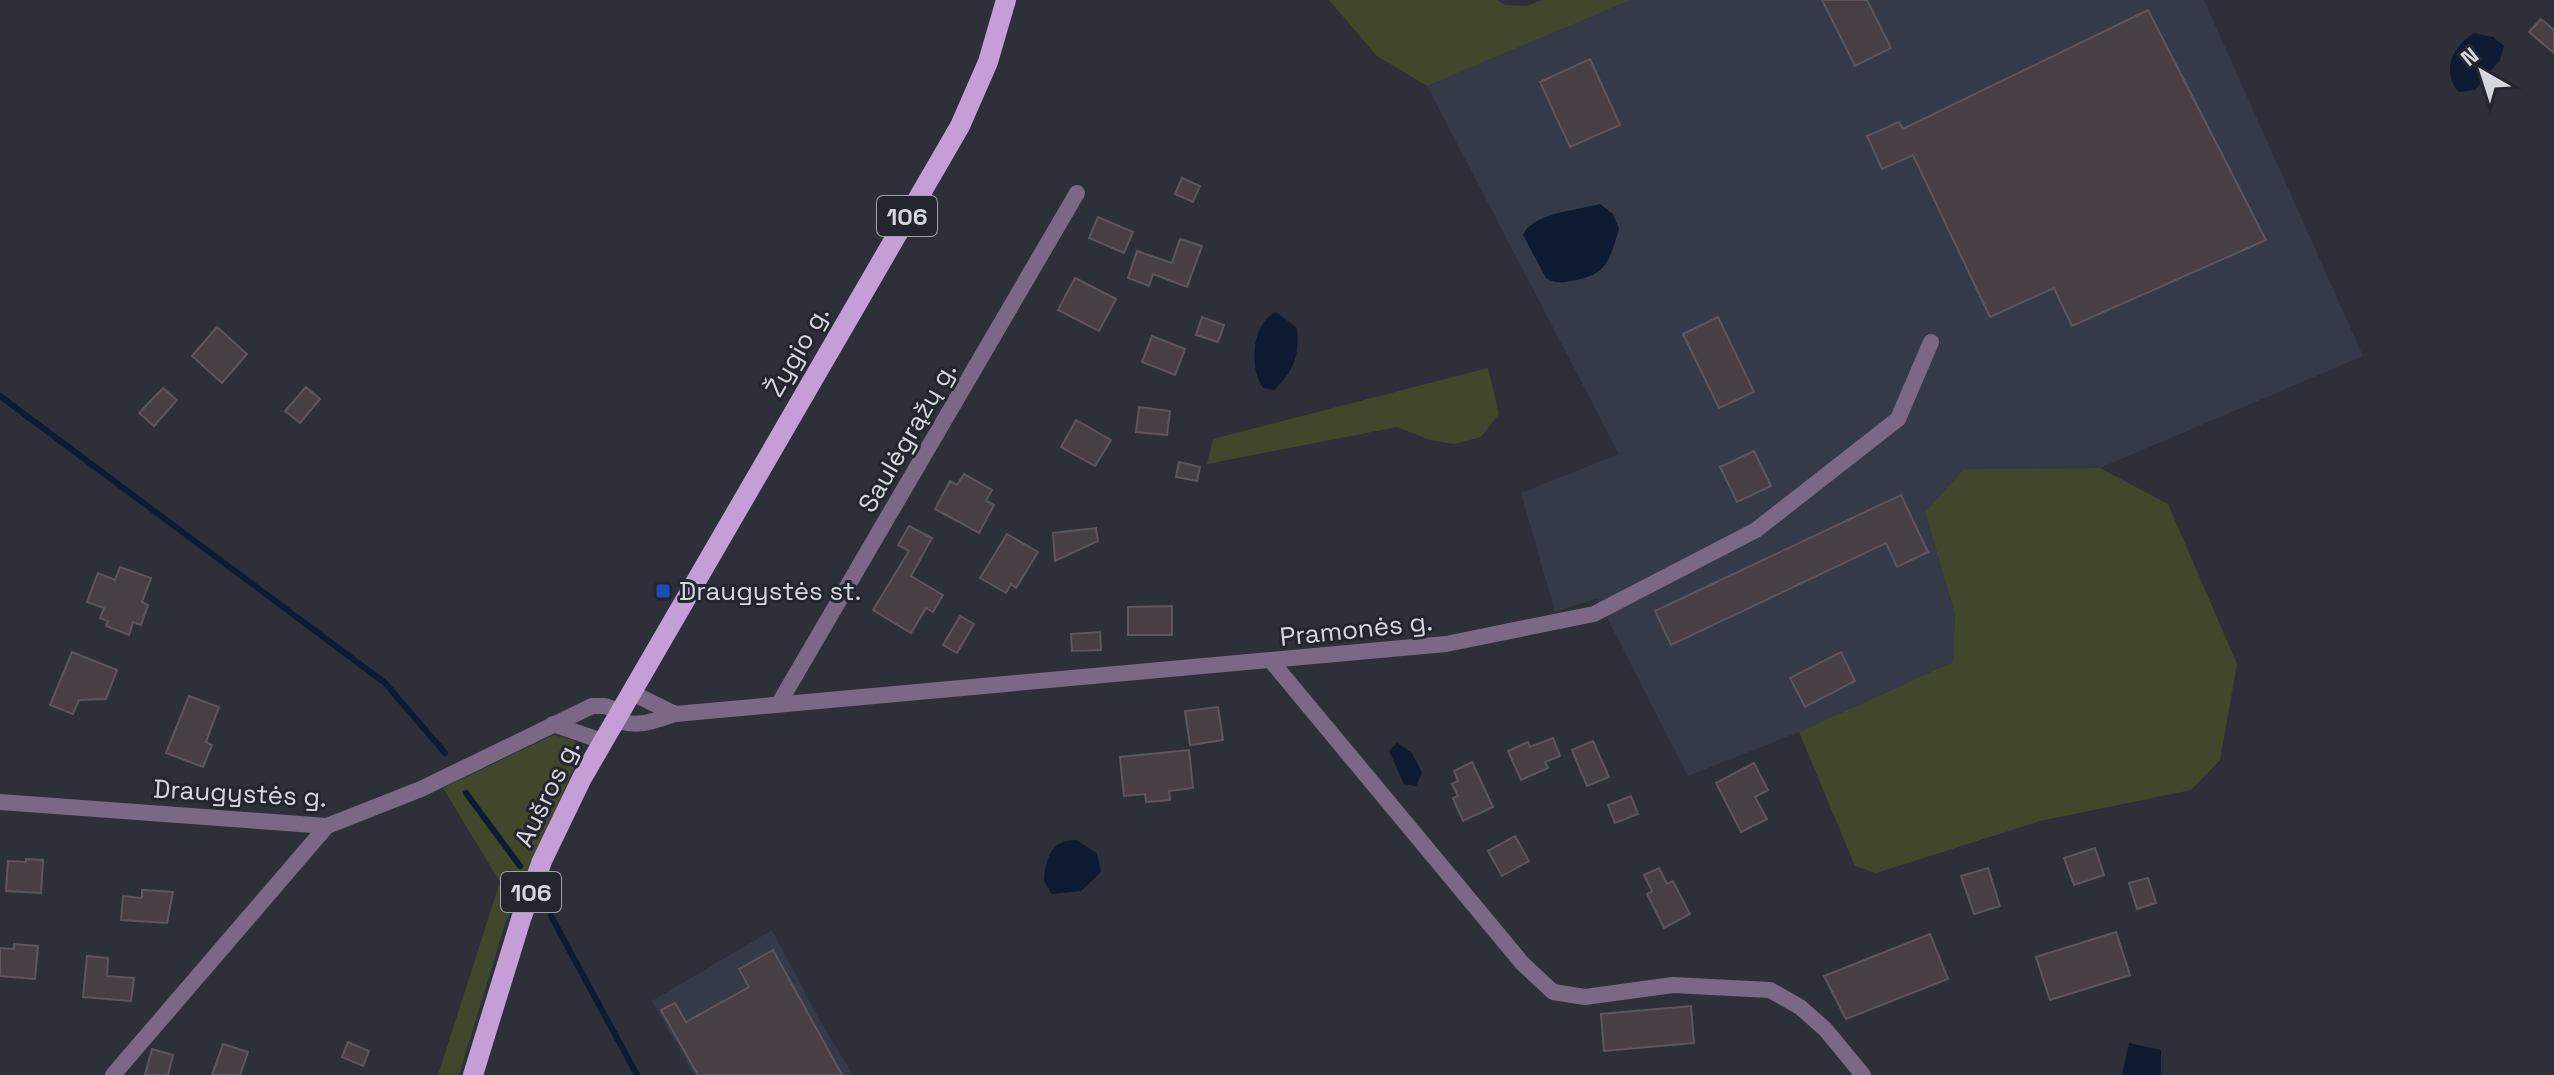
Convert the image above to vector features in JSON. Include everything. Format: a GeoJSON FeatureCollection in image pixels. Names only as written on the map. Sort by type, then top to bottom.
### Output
{"type":"FeatureCollection","features":[{"type":"Feature","properties":{"kind":"main road","name":"Žygio g."},"geometry":{"type":"LineString","coordinates":[[616,715],[960,126],[988,62],[1006,0]]}},
{"type":"Feature","properties":{"kind":"main road","name":"Aušros g."},"geometry":{"type":"LineString","coordinates":[[473,1075],[542,861],[616,715]]}},
{"type":"Feature","properties":{"kind":"street","name":"Saulėgrąžų g."},"geometry":{"type":"LineString","coordinates":[[778,705],[1077,193]]}},
{"type":"Feature","properties":{"kind":"street","name":"Pramonės g."},"geometry":{"type":"LineString","coordinates":[[616,715],[627,725],[640,725],[675,714],[1272,662],[1446,644],[1594,614],[1756,530],[1898,419],[1931,342]]}},
{"type":"Feature","properties":{"kind":"street"},"geometry":{"type":"LineString","coordinates":[[1272,662],[1522,963],[1553,992],[1585,997],[1673,985],[1770,990],[1800,1007],[1825,1029],[1863,1075]]}},
{"type":"Feature","properties":{"kind":"street"},"geometry":{"type":"LineString","coordinates":[[630,692],[675,714]]}},
{"type":"Feature","properties":{"kind":"street","name":"Draugystės g."},"geometry":{"type":"LineString","coordinates":[[0,802],[327,826],[408,794],[592,706],[605,706],[616,715]]}},
{"type":"Feature","properties":{"kind":"street"},"geometry":{"type":"LineString","coordinates":[[553,724],[570,727],[602,741]]}},
{"type":"Feature","properties":{"kind":"street"},"geometry":{"type":"LineString","coordinates":[[113,1075],[327,826]]}},
{"type":"Feature","properties":{"kind":"shaded area"},"geometry":{"type":"Polygon","coordinates":[[[1631,0],[2204,0],[2363,356],[2100,468],[1964,469],[1925,512],[1955,614],[1953,662],[1799,732],[1688,776],[1597,598],[1555,612],[1521,493],[1619,454],[1427,86],[1631,0]]]}},
{"type":"Feature","properties":{"kind":"shaded area"},"geometry":{"type":"Polygon","coordinates":[[[772,930],[853,1075],[694,1075],[652,1001],[772,930]]]}},
{"type":"Feature","properties":{"kind":"green space"},"geometry":{"type":"Polygon","coordinates":[[[1329,0],[1497,0],[1505,5],[1527,6],[1542,0],[1631,0],[1427,86],[1377,56],[1329,0]]]}},
{"type":"Feature","properties":{"kind":"green space"},"geometry":{"type":"Polygon","coordinates":[[[1488,368],[1499,414],[1481,437],[1454,444],[1430,440],[1397,427],[1207,464],[1213,439],[1488,368]]]}},
{"type":"Feature","properties":{"kind":"green space"},"geometry":{"type":"Polygon","coordinates":[[[2100,468],[2168,504],[2237,664],[2220,760],[2191,790],[2040,821],[1876,873],[1855,866],[1799,732],[1953,662],[1955,614],[1925,512],[1964,469],[2100,468]]]}},
{"type":"Feature","properties":{"kind":"green space"},"geometry":{"type":"Polygon","coordinates":[[[554,735],[575,741],[580,755],[505,924],[459,1075],[438,1075],[500,882],[443,788],[554,735]]]}},
{"type":"Feature","properties":{"kind":"water"},"geometry":{"type":"Polygon","coordinates":[[[2474,33],[2493,37],[2504,46],[2500,60],[2475,90],[2458,92],[2451,76],[2451,60],[2460,45],[2474,33]]]}},
{"type":"Feature","properties":{"kind":"water"},"geometry":{"type":"Polygon","coordinates":[[[1600,204],[1613,214],[1619,229],[1605,265],[1583,278],[1561,282],[1546,278],[1523,235],[1528,228],[1546,217],[1600,204]]]}},
{"type":"Feature","properties":{"kind":"water"},"geometry":{"type":"Polygon","coordinates":[[[1276,312],[1297,328],[1297,346],[1291,369],[1274,390],[1263,388],[1254,358],[1261,326],[1276,312]]]}},
{"type":"Feature","properties":{"kind":"water"},"geometry":{"type":"Polygon","coordinates":[[[1397,743],[1412,753],[1422,773],[1416,786],[1404,784],[1389,751],[1397,743]]]}},
{"type":"Feature","properties":{"kind":"water"},"geometry":{"type":"Polygon","coordinates":[[[1076,840],[1097,853],[1101,872],[1081,891],[1052,894],[1044,881],[1048,858],[1061,843],[1076,840]]]}},
{"type":"Feature","properties":{"kind":"water"},"geometry":{"type":"Polygon","coordinates":[[[2129,1043],[2161,1050],[2161,1075],[2122,1075],[2129,1043]]]}},
{"type":"Feature","properties":{"kind":"building"},"geometry":{"type":"Polygon","coordinates":[[[1822,0],[1867,0],[1891,48],[1855,66],[1822,0]]]}},
{"type":"Feature","properties":{"kind":"building"},"geometry":{"type":"Polygon","coordinates":[[[2148,10],[2266,240],[2072,326],[2054,288],[1990,317],[1913,155],[1882,169],[1867,136],[1899,122],[1903,129],[2148,10]]]}},
{"type":"Feature","properties":{"kind":"building"},"geometry":{"type":"Polygon","coordinates":[[[2541,19],[2554,30],[2554,53],[2529,32],[2541,19]]]}},
{"type":"Feature","properties":{"kind":"building"},"geometry":{"type":"Polygon","coordinates":[[[1590,59],[1620,125],[1570,147],[1540,82],[1590,59]]]}},
{"type":"Feature","properties":{"kind":"building"},"geometry":{"type":"Polygon","coordinates":[[[1182,178],[1200,186],[1193,202],[1175,194],[1182,178]]]}},
{"type":"Feature","properties":{"kind":"building"},"geometry":{"type":"Polygon","coordinates":[[[1098,217],[1133,232],[1124,253],[1089,238],[1098,217]]]}},
{"type":"Feature","properties":{"kind":"building"},"geometry":{"type":"Polygon","coordinates":[[[1180,239],[1202,246],[1187,287],[1153,274],[1149,286],[1128,278],[1137,251],[1172,263],[1180,239]]]}},
{"type":"Feature","properties":{"kind":"building"},"geometry":{"type":"Polygon","coordinates":[[[1075,278],[1116,299],[1099,331],[1058,310],[1075,278]]]}},
{"type":"Feature","properties":{"kind":"building"},"geometry":{"type":"Polygon","coordinates":[[[1202,317],[1224,325],[1218,342],[1196,335],[1202,317]]]}},
{"type":"Feature","properties":{"kind":"building"},"geometry":{"type":"Polygon","coordinates":[[[1718,317],[1754,392],[1719,408],[1683,334],[1718,317]]]}},
{"type":"Feature","properties":{"kind":"building"},"geometry":{"type":"Polygon","coordinates":[[[217,327],[247,354],[222,383],[192,356],[217,327]]]}},
{"type":"Feature","properties":{"kind":"building"},"geometry":{"type":"Polygon","coordinates":[[[1152,336],[1185,349],[1175,375],[1142,362],[1152,336]]]}},
{"type":"Feature","properties":{"kind":"building"},"geometry":{"type":"Polygon","coordinates":[[[306,387],[320,399],[300,423],[285,411],[306,387]]]}},
{"type":"Feature","properties":{"kind":"building"},"geometry":{"type":"Polygon","coordinates":[[[163,388],[177,400],[154,426],[139,413],[163,388]]]}},
{"type":"Feature","properties":{"kind":"building"},"geometry":{"type":"Polygon","coordinates":[[[1139,407],[1170,411],[1167,435],[1136,432],[1139,407]]]}},
{"type":"Feature","properties":{"kind":"building"},"geometry":{"type":"Polygon","coordinates":[[[1076,420],[1111,440],[1095,466],[1061,447],[1076,420]]]}},
{"type":"Feature","properties":{"kind":"building"},"geometry":{"type":"Polygon","coordinates":[[[1754,451],[1771,486],[1737,502],[1720,467],[1754,451]]]}},
{"type":"Feature","properties":{"kind":"building"},"geometry":{"type":"Polygon","coordinates":[[[1179,462],[1200,467],[1197,481],[1176,477],[1179,462]]]}},
{"type":"Feature","properties":{"kind":"building"},"geometry":{"type":"Polygon","coordinates":[[[964,474],[992,490],[986,501],[994,505],[979,533],[935,509],[950,481],[957,485],[964,474]]]}},
{"type":"Feature","properties":{"kind":"building"},"geometry":{"type":"Polygon","coordinates":[[[1901,495],[1928,552],[1897,567],[1886,543],[1671,645],[1655,611],[1901,495]]]}},
{"type":"Feature","properties":{"kind":"building"},"geometry":{"type":"Polygon","coordinates":[[[909,526],[932,538],[911,576],[943,595],[933,612],[926,608],[911,633],[873,610],[909,551],[898,545],[909,526]]]}},
{"type":"Feature","properties":{"kind":"building"},"geometry":{"type":"Polygon","coordinates":[[[1096,528],[1098,541],[1055,561],[1053,533],[1096,528]]]}},
{"type":"Feature","properties":{"kind":"building"},"geometry":{"type":"Polygon","coordinates":[[[1007,534],[1038,552],[1016,588],[1011,584],[1006,593],[980,578],[1007,534]]]}},
{"type":"Feature","properties":{"kind":"building"},"geometry":{"type":"Polygon","coordinates":[[[120,567],[151,578],[142,602],[148,605],[141,625],[133,622],[129,635],[106,626],[108,621],[100,618],[104,608],[87,602],[98,573],[115,580],[120,567]]]}},
{"type":"Feature","properties":{"kind":"building"},"geometry":{"type":"Polygon","coordinates":[[[1172,606],[1172,635],[1128,635],[1128,607],[1172,606]]]}},
{"type":"Feature","properties":{"kind":"building"},"geometry":{"type":"Polygon","coordinates":[[[960,616],[974,624],[957,653],[943,645],[960,616]]]}},
{"type":"Feature","properties":{"kind":"building"},"geometry":{"type":"Polygon","coordinates":[[[1100,632],[1101,650],[1072,651],[1071,634],[1100,632]]]}},
{"type":"Feature","properties":{"kind":"building"},"geometry":{"type":"Polygon","coordinates":[[[72,652],[117,670],[106,699],[79,700],[73,714],[50,705],[72,652]]]}},
{"type":"Feature","properties":{"kind":"building"},"geometry":{"type":"Polygon","coordinates":[[[1841,652],[1855,681],[1805,707],[1790,678],[1841,652]]]}},
{"type":"Feature","properties":{"kind":"building"},"geometry":{"type":"Polygon","coordinates":[[[189,696],[219,707],[206,742],[212,745],[203,767],[166,753],[189,696]]]}},
{"type":"Feature","properties":{"kind":"building"},"geometry":{"type":"Polygon","coordinates":[[[1218,707],[1223,740],[1190,745],[1185,711],[1218,707]]]}},
{"type":"Feature","properties":{"kind":"building"},"geometry":{"type":"Polygon","coordinates":[[[1553,738],[1560,756],[1545,762],[1548,768],[1521,780],[1508,751],[1528,742],[1530,747],[1553,738]]]}},
{"type":"Feature","properties":{"kind":"building"},"geometry":{"type":"Polygon","coordinates":[[[1593,741],[1609,777],[1587,786],[1572,750],[1593,741]]]}},
{"type":"Feature","properties":{"kind":"building"},"geometry":{"type":"Polygon","coordinates":[[[1189,750],[1193,788],[1169,791],[1170,800],[1146,802],[1145,794],[1124,796],[1120,757],[1189,750]]]}},
{"type":"Feature","properties":{"kind":"building"},"geometry":{"type":"Polygon","coordinates":[[[1472,762],[1493,807],[1463,821],[1453,798],[1458,796],[1452,784],[1458,781],[1454,771],[1472,762]]]}},
{"type":"Feature","properties":{"kind":"building"},"geometry":{"type":"Polygon","coordinates":[[[1754,763],[1768,790],[1755,797],[1767,819],[1741,832],[1716,783],[1754,763]]]}},
{"type":"Feature","properties":{"kind":"building"},"geometry":{"type":"Polygon","coordinates":[[[1631,796],[1638,814],[1615,823],[1608,805],[1631,796]]]}},
{"type":"Feature","properties":{"kind":"building"},"geometry":{"type":"Polygon","coordinates":[[[1515,836],[1529,861],[1502,876],[1488,851],[1515,836]]]}},
{"type":"Feature","properties":{"kind":"building"},"geometry":{"type":"Polygon","coordinates":[[[2095,848],[2104,875],[2074,885],[2064,858],[2095,848]]]}},
{"type":"Feature","properties":{"kind":"building"},"geometry":{"type":"Polygon","coordinates":[[[26,859],[43,860],[41,893],[6,891],[8,861],[26,862],[26,859]]]}},
{"type":"Feature","properties":{"kind":"building"},"geometry":{"type":"Polygon","coordinates":[[[1659,868],[1667,884],[1673,881],[1690,914],[1664,928],[1647,894],[1652,891],[1644,875],[1659,868]]]}},
{"type":"Feature","properties":{"kind":"building"},"geometry":{"type":"Polygon","coordinates":[[[1988,868],[2000,906],[1974,914],[1961,876],[1988,868]]]}},
{"type":"Feature","properties":{"kind":"building"},"geometry":{"type":"Polygon","coordinates":[[[2148,878],[2156,903],[2137,909],[2129,883],[2148,878]]]}},
{"type":"Feature","properties":{"kind":"building"},"geometry":{"type":"Polygon","coordinates":[[[142,890],[173,892],[167,923],[121,920],[123,896],[142,898],[142,890]]]}},
{"type":"Feature","properties":{"kind":"building"},"geometry":{"type":"Polygon","coordinates":[[[2116,932],[2130,975],[2050,1000],[2036,957],[2116,932]]]}},
{"type":"Feature","properties":{"kind":"building"},"geometry":{"type":"Polygon","coordinates":[[[1930,934],[1948,979],[1846,1019],[1824,976],[1930,934]]]}},
{"type":"Feature","properties":{"kind":"building"},"geometry":{"type":"Polygon","coordinates":[[[14,944],[38,946],[35,979],[0,976],[0,948],[14,949],[14,944]]]}},
{"type":"Feature","properties":{"kind":"building"},"geometry":{"type":"Polygon","coordinates":[[[773,950],[842,1075],[698,1075],[661,1010],[675,1003],[686,1022],[749,987],[739,969],[773,950]]]}},
{"type":"Feature","properties":{"kind":"building"},"geometry":{"type":"Polygon","coordinates":[[[87,956],[108,958],[107,976],[134,978],[131,1001],[83,997],[87,956]]]}},
{"type":"Feature","properties":{"kind":"building"},"geometry":{"type":"Polygon","coordinates":[[[1691,1006],[1694,1043],[1604,1051],[1601,1014],[1691,1006]]]}},
{"type":"Feature","properties":{"kind":"building"},"geometry":{"type":"Polygon","coordinates":[[[348,1042],[369,1051],[363,1066],[342,1057],[348,1042]]]}},
{"type":"Feature","properties":{"kind":"building"},"geometry":{"type":"Polygon","coordinates":[[[223,1044],[248,1052],[240,1075],[212,1075],[223,1044]]]}},
{"type":"Feature","properties":{"kind":"building"},"geometry":{"type":"Polygon","coordinates":[[[152,1049],[173,1055],[168,1075],[145,1075],[152,1049]]]}},
{"type":"Feature","properties":{"kind":"waterway"},"geometry":{"type":"LineString","coordinates":[[0,396],[385,683],[445,753]]}},
{"type":"Feature","properties":{"kind":"waterway"},"geometry":{"type":"LineString","coordinates":[[466,793],[520,866]]}},
{"type":"Feature","properties":{"kind":"waterway"},"geometry":{"type":"LineString","coordinates":[[551,916],[637,1075]]}},
{"type":"Feature","properties":{"kind":"place","name":"Draugystės st."},"geometry":{"type":"Point","coordinates":[663,591]}}]}
